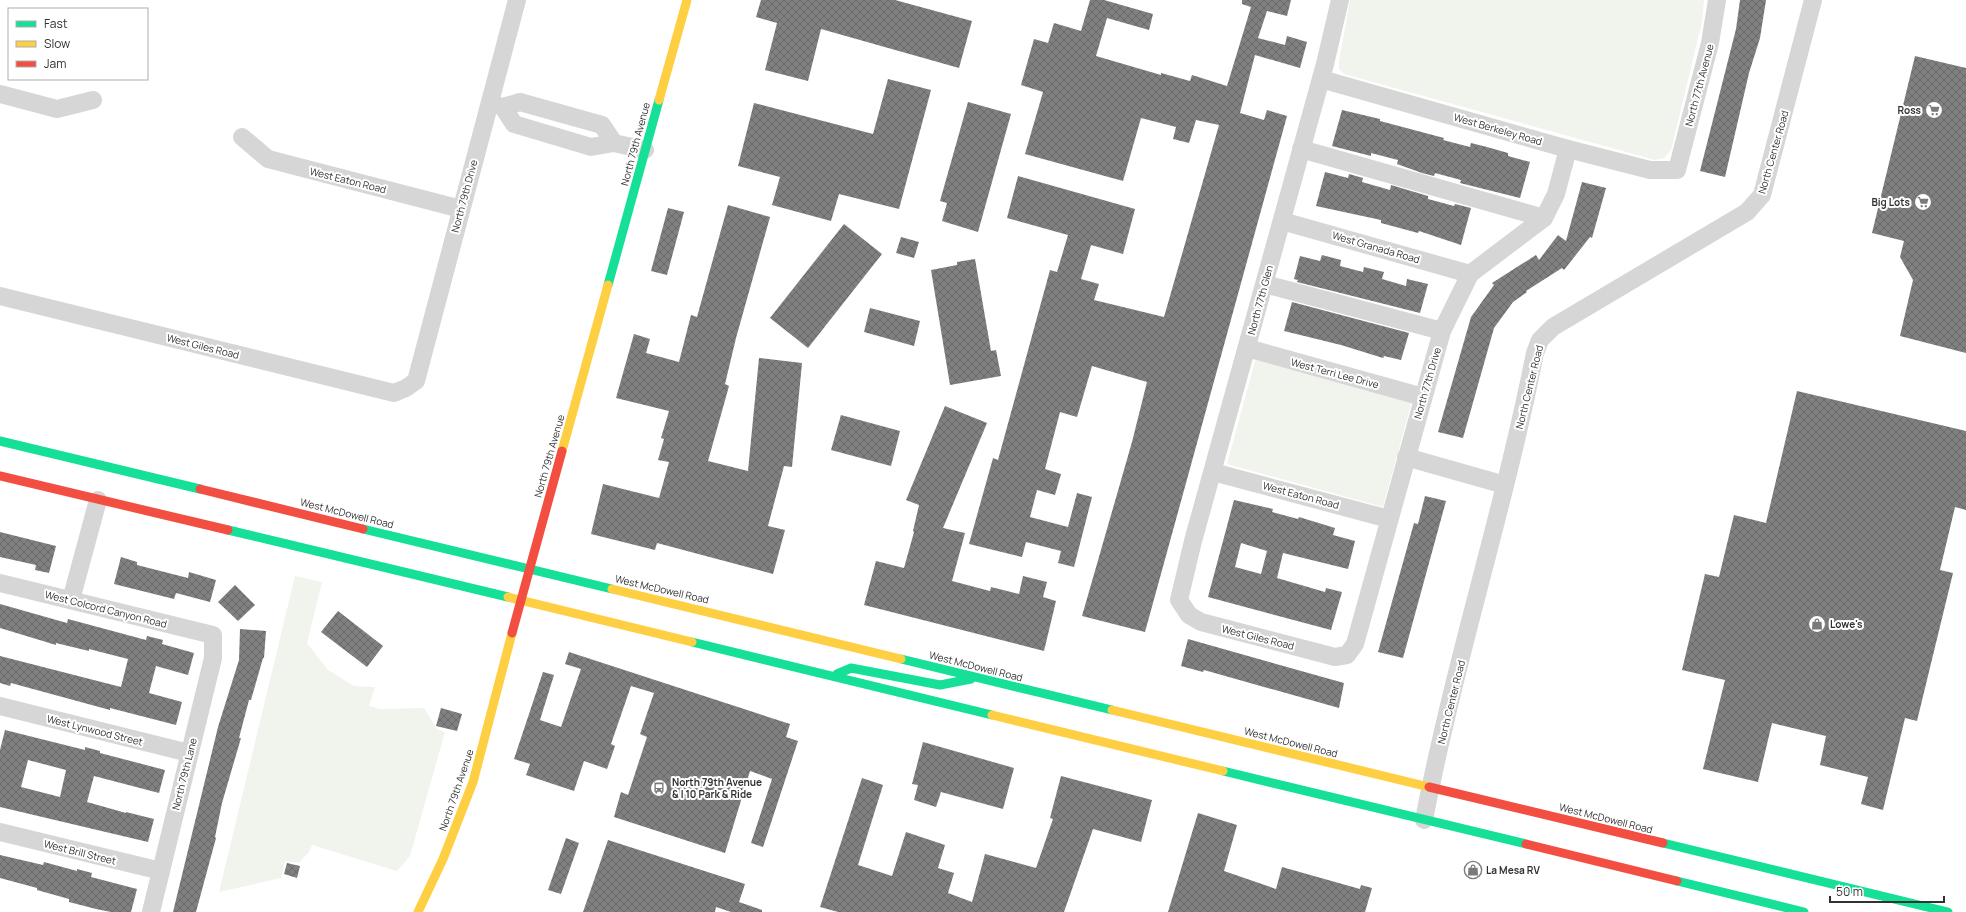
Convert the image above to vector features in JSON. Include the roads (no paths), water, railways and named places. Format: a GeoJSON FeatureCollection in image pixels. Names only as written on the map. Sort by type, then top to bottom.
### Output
{"type":"FeatureCollection","features":[{"type":"Feature","properties":{"kind":"main road","name":"North 79th Avenue"},"geometry":{"type":"LineString","coordinates":[[418,912],[443,859],[473,782],[520,600],[687,0]]}},
{"type":"Feature","properties":{"kind":"main road","name":"West McDowell Road"},"geometry":{"type":"LineString","coordinates":[[0,441],[807,635],[979,678],[1062,702],[1430,787],[1948,912]]}},
{"type":"Feature","properties":{"kind":"main road"},"geometry":{"type":"LineString","coordinates":[[0,476],[520,600],[1054,731],[1804,912]]}},
{"type":"Feature","properties":{"kind":"main road"},"geometry":{"type":"LineString","coordinates":[[832,677],[851,668],[871,670],[940,685],[979,678]]}},
{"type":"Feature","properties":{"kind":"main road"},"geometry":{"type":"LineString","coordinates":[[1054,731],[1057,718]]}},
{"type":"Feature","properties":{"kind":"street","name":"North 79th Drive"},"geometry":{"type":"LineString","coordinates":[[406,388],[416,381],[461,209],[496,105],[517,0]]}},
{"type":"Feature","properties":{"kind":"street","name":"North 77th Glen"},"geometry":{"type":"LineString","coordinates":[[1179,600],[1321,79],[1340,0]]}},
{"type":"Feature","properties":{"kind":"street","name":"North 77th Avenue"},"geometry":{"type":"LineString","coordinates":[[1677,170],[1710,43],[1717,0]]}},
{"type":"Feature","properties":{"kind":"street","name":"North Center Road"},"geometry":{"type":"LineString","coordinates":[[1424,820],[1430,787],[1540,340],[1553,327],[1747,212],[1762,195],[1814,0]]}},
{"type":"Feature","properties":{"kind":"street","name":"West Berkeley Road"},"geometry":{"type":"LineString","coordinates":[[1321,79],[1568,149],[1650,170],[1677,170]]}},
{"type":"Feature","properties":{"kind":"street"},"geometry":{"type":"LineString","coordinates":[[0,94],[57,109],[93,100]]}},
{"type":"Feature","properties":{"kind":"street"},"geometry":{"type":"LineString","coordinates":[[496,105],[520,102],[602,125],[614,142]]}},
{"type":"Feature","properties":{"kind":"street"},"geometry":{"type":"LineString","coordinates":[[496,105],[514,124],[591,147],[614,142],[645,150]]}},
{"type":"Feature","properties":{"kind":"street","name":"West Eaton Road"},"geometry":{"type":"LineString","coordinates":[[242,137],[268,159],[461,209]]}},
{"type":"Feature","properties":{"kind":"street"},"geometry":{"type":"LineString","coordinates":[[1301,149],[1544,218]]}},
{"type":"Feature","properties":{"kind":"street","name":"North 77th Drive"},"geometry":{"type":"LineString","coordinates":[[1347,654],[1355,644],[1442,331],[1470,274],[1544,218],[1556,194],[1568,149]]}},
{"type":"Feature","properties":{"kind":"street","name":"West Granada Road"},"geometry":{"type":"LineString","coordinates":[[1282,221],[1470,274]]}},
{"type":"Feature","properties":{"kind":"street"},"geometry":{"type":"LineString","coordinates":[[1265,284],[1442,331]]}},
{"type":"Feature","properties":{"kind":"street","name":"West Giles Road"},"geometry":{"type":"LineString","coordinates":[[0,296],[394,393],[406,388]]}},
{"type":"Feature","properties":{"kind":"street","name":"West Terri Lee Drive"},"geometry":{"type":"LineString","coordinates":[[1247,348],[1423,397]]}},
{"type":"Feature","properties":{"kind":"street"},"geometry":{"type":"LineString","coordinates":[[1406,457],[1505,485]]}},
{"type":"Feature","properties":{"kind":"street","name":"West Eaton Road"},"geometry":{"type":"LineString","coordinates":[[1213,472],[1389,520]]}},
{"type":"Feature","properties":{"kind":"street"},"geometry":{"type":"LineString","coordinates":[[71,600],[98,500]]}},
{"type":"Feature","properties":{"kind":"street","name":"West Colcord Canyon Road"},"geometry":{"type":"LineString","coordinates":[[0,583],[213,635]]}},
{"type":"Feature","properties":{"kind":"street","name":"West Giles Road"},"geometry":{"type":"LineString","coordinates":[[1179,600],[1189,615],[1201,622],[1335,656],[1347,654]]}},
{"type":"Feature","properties":{"kind":"street","name":"North 79th Lane"},"geometry":{"type":"LineString","coordinates":[[150,912],[213,658],[213,635]]}},
{"type":"Feature","properties":{"kind":"street","name":"West Lynwood Street"},"geometry":{"type":"LineString","coordinates":[[0,706],[189,754]]}},
{"type":"Feature","properties":{"kind":"street","name":"West Brill Street"},"geometry":{"type":"LineString","coordinates":[[0,832],[160,871]]}},
{"type":"Feature","properties":{"kind":"place","name":"Ross"},"geometry":{"type":"Point","coordinates":[1934,110]}},
{"type":"Feature","properties":{"kind":"place","name":"Big Lots"},"geometry":{"type":"Point","coordinates":[1923,202]}},
{"type":"Feature","properties":{"kind":"place","name":"Lowe's"},"geometry":{"type":"Point","coordinates":[1817,624]}},
{"type":"Feature","properties":{"kind":"place","name":"North 79th Avenue & I 10 Park & Ride"},"geometry":{"type":"Point","coordinates":[659,788]}},
{"type":"Feature","properties":{"kind":"place","name":"La Mesa RV"},"geometry":{"type":"Point","coordinates":[1473,870]}}]}
